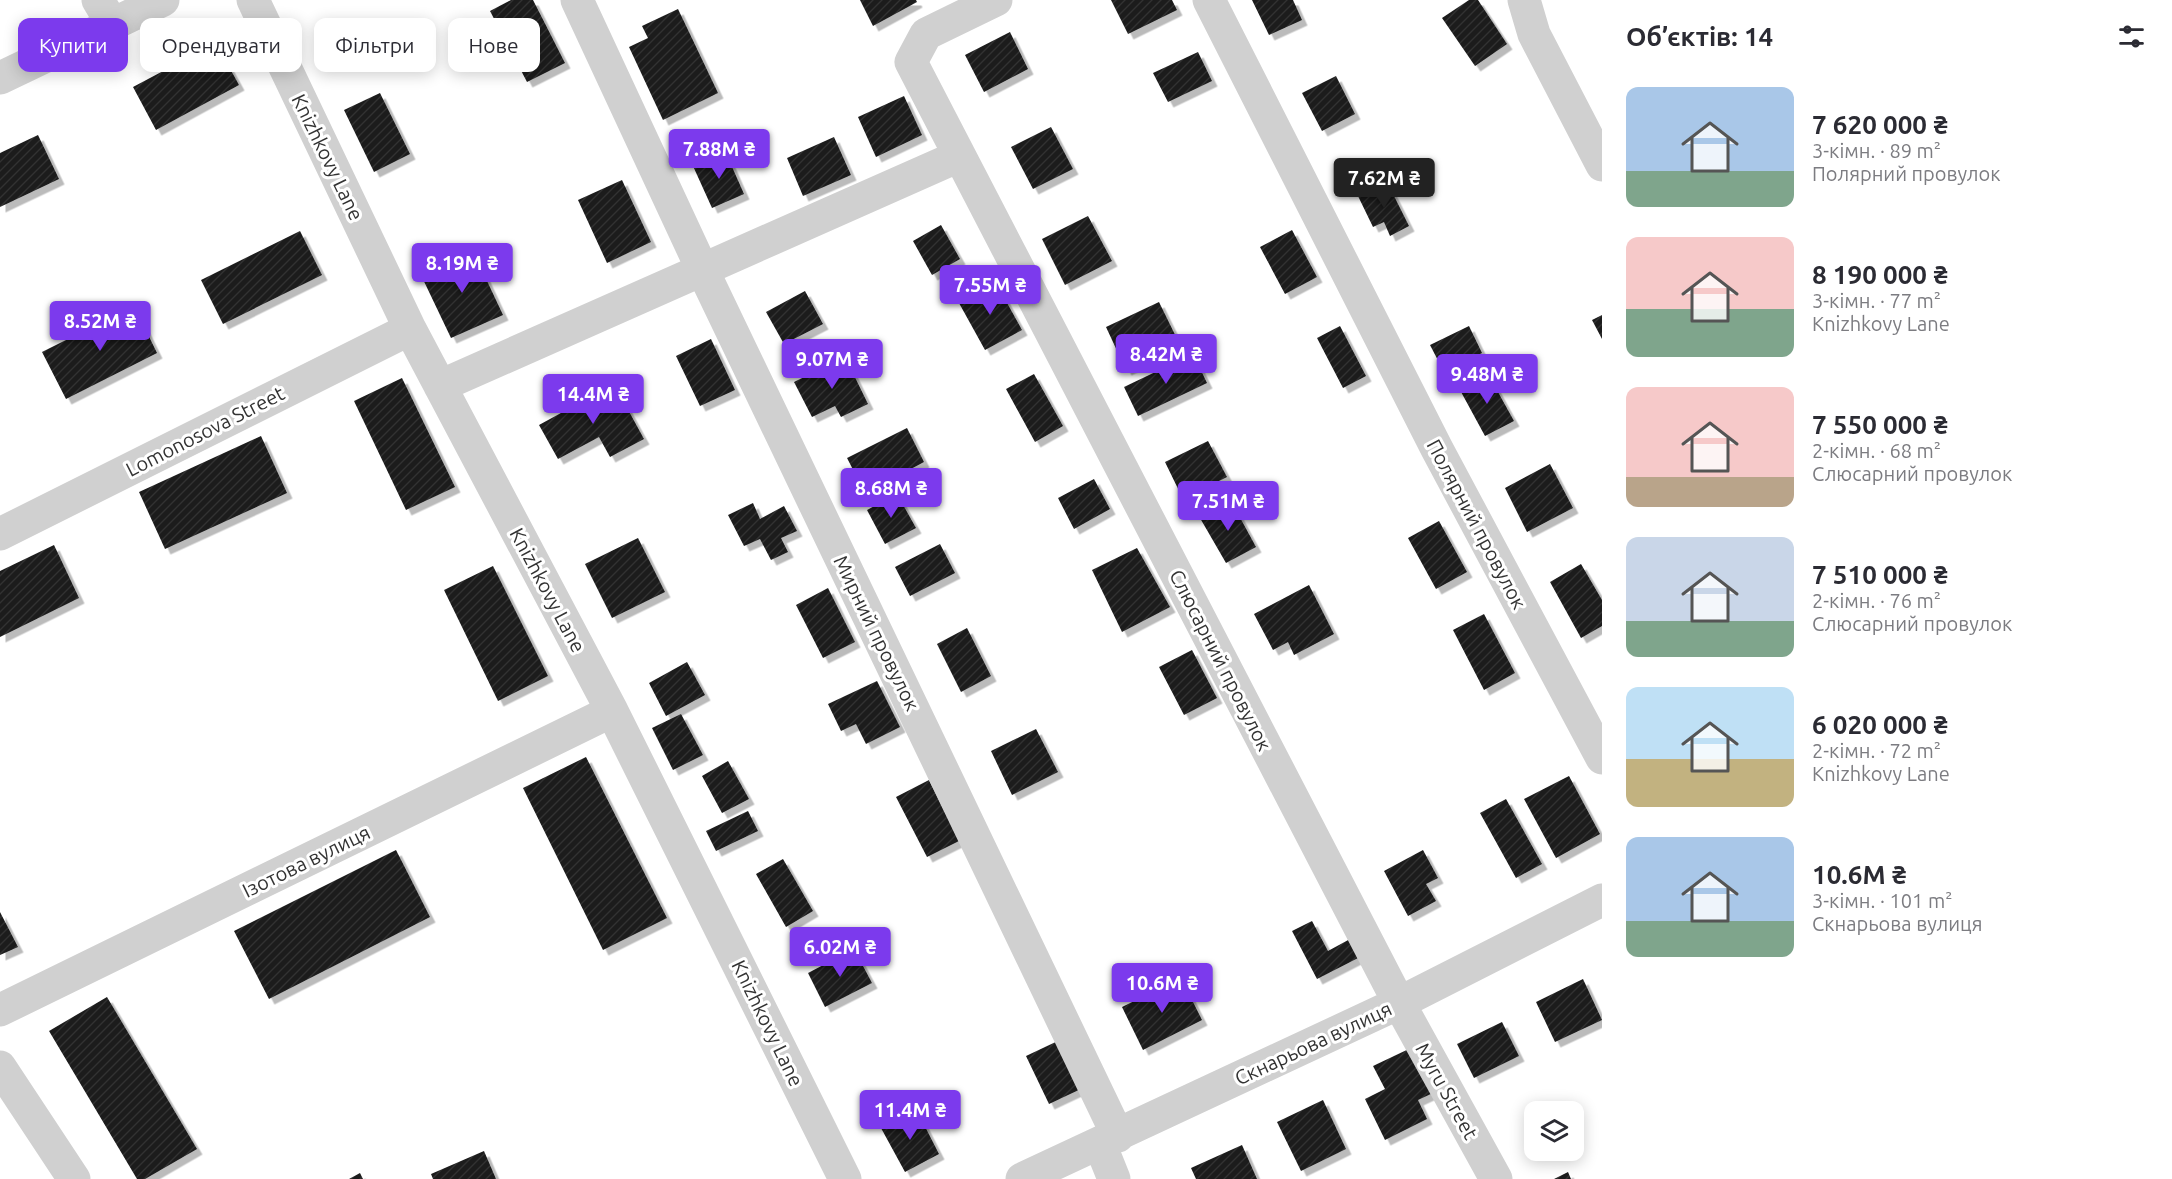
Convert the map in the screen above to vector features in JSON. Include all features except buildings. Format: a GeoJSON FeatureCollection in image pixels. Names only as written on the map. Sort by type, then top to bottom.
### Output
{"type":"FeatureCollection","features":[{"type":"Feature","properties":{"kind":"street"},"geometry":{"type":"LineString","coordinates":[[0,78],[106,13],[163,0]]}},
{"type":"Feature","properties":{"kind":"street","name":"Knizhkovy Lane"},"geometry":{"type":"LineString","coordinates":[[253,0],[410,329],[612,711],[845,1179]]}},
{"type":"Feature","properties":{"kind":"street","name":"Мирний провулок"},"geometry":{"type":"LineString","coordinates":[[577,0],[1109,1140],[1114,1179]]}},
{"type":"Feature","properties":{"kind":"street","name":"Слюсарний провулок"},"geometry":{"type":"LineString","coordinates":[[996,0],[926,34],[911,62],[1398,1003]]}},
{"type":"Feature","properties":{"kind":"street","name":"Полярний провулок"},"geometry":{"type":"LineString","coordinates":[[1209,0],[1437,449],[1602,758]]}},
{"type":"Feature","properties":{"kind":"street"},"geometry":{"type":"LineString","coordinates":[[1524,0],[1534,34],[1602,165]]}},
{"type":"Feature","properties":{"kind":"street"},"geometry":{"type":"LineString","coordinates":[[440,386],[959,156]]}},
{"type":"Feature","properties":{"kind":"street","name":"Lomonosova Street"},"geometry":{"type":"LineString","coordinates":[[0,534],[410,329]]}},
{"type":"Feature","properties":{"kind":"street","name":"Ізотова вулиця"},"geometry":{"type":"LineString","coordinates":[[0,1010],[612,711]]}},
{"type":"Feature","properties":{"kind":"street","name":"Скнарьова вулиця"},"geometry":{"type":"LineString","coordinates":[[1022,1179],[1398,1003],[1602,900]]}},
{"type":"Feature","properties":{"kind":"street","name":"Myru Street"},"geometry":{"type":"LineString","coordinates":[[1398,1003],[1496,1179]]}},
{"type":"Feature","properties":{"kind":"street"},"geometry":{"type":"LineString","coordinates":[[0,1067],[74,1179]]}}]}
